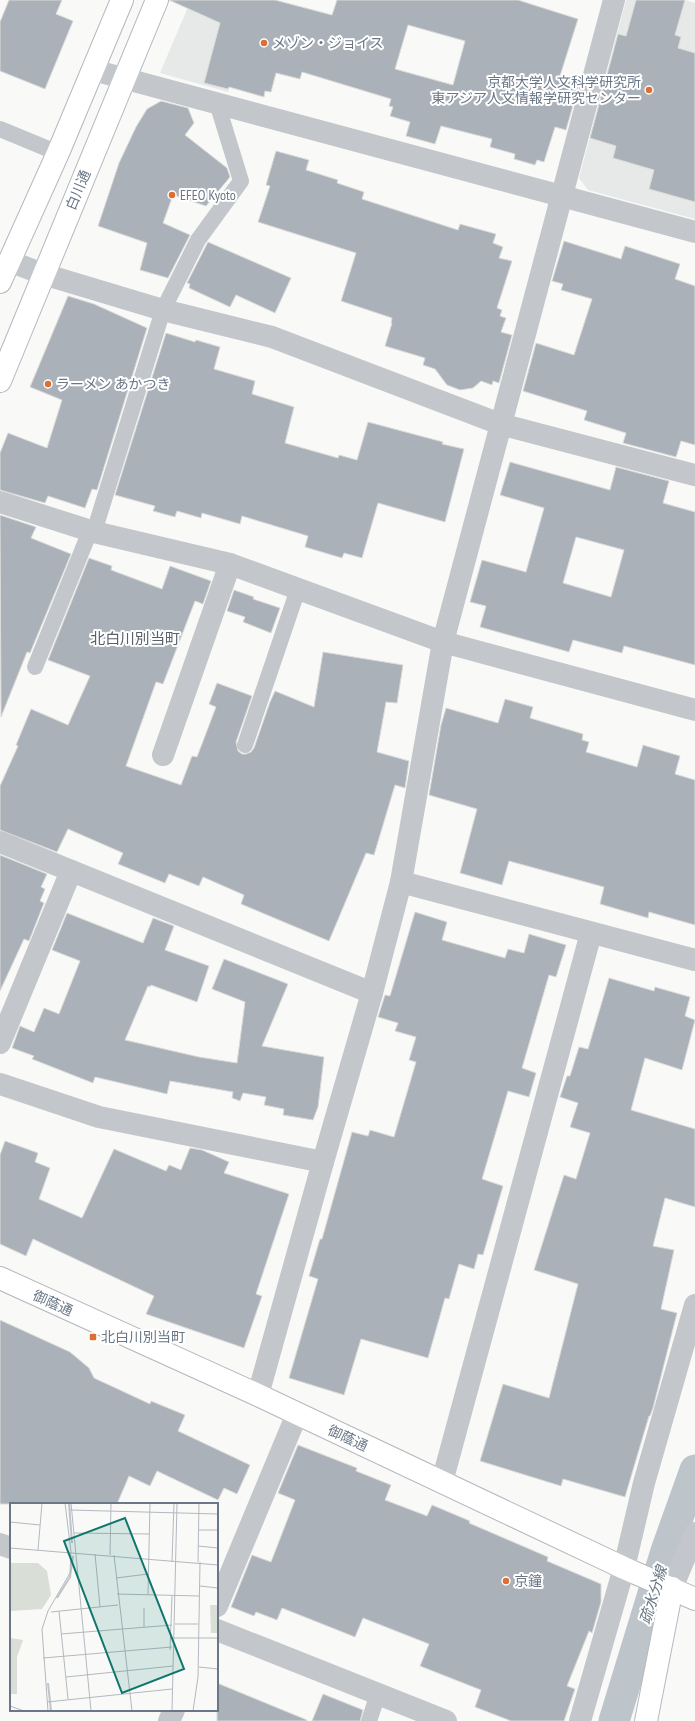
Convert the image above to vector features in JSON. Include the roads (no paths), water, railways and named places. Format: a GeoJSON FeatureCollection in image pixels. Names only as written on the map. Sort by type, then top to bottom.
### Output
{"type":"FeatureCollection","features":[{"type":"Feature","properties":{"kind":"main road"},"geometry":{"type":"LineString","coordinates":[[0,282],[94,70],[122,0]]}},
{"type":"Feature","properties":{"kind":"main road","name":"白川通"},"geometry":{"type":"LineString","coordinates":[[0,381],[4,359],[43,274],[157,0]]}},
{"type":"Feature","properties":{"kind":"main road","name":"御蔭通"},"geometry":{"type":"LineString","coordinates":[[0,1278],[258,1395],[624,1568],[695,1599]]}},
{"type":"Feature","properties":{"kind":"main road"},"geometry":{"type":"LineString","coordinates":[[646,1721],[667,1586]]}},
{"type":"Feature","properties":{"kind":"street"},"geometry":{"type":"LineString","coordinates":[[258,1395],[372,993],[401,882],[443,642],[614,0]]}},
{"type":"Feature","properties":{"kind":"street"},"geometry":{"type":"LineString","coordinates":[[94,70],[695,232]]}},
{"type":"Feature","properties":{"kind":"street"},"geometry":{"type":"LineString","coordinates":[[9,261],[43,274],[163,310],[272,338],[500,424],[695,475]]}},
{"type":"Feature","properties":{"kind":"street"},"geometry":{"type":"LineString","coordinates":[[0,502],[92,532],[230,564],[443,642],[695,710]]}},
{"type":"Feature","properties":{"kind":"street"},"geometry":{"type":"LineString","coordinates":[[163,755],[230,564]]}},
{"type":"Feature","properties":{"kind":"street"},"geometry":{"type":"LineString","coordinates":[[0,843],[372,993]]}},
{"type":"Feature","properties":{"kind":"street"},"geometry":{"type":"LineString","coordinates":[[0,1042],[70,871]]}},
{"type":"Feature","properties":{"kind":"street"},"geometry":{"type":"LineString","coordinates":[[401,882],[695,960]]}},
{"type":"Feature","properties":{"kind":"street"},"geometry":{"type":"LineString","coordinates":[[442,1482],[591,933]]}},
{"type":"Feature","properties":{"kind":"street"},"geometry":{"type":"LineString","coordinates":[[0,1084],[98,1117],[323,1162]]}},
{"type":"Feature","properties":{"kind":"street"},"geometry":{"type":"LineString","coordinates":[[580,1721],[624,1568],[644,1483],[695,1305]]}},
{"type":"Feature","properties":{"kind":"street"},"geometry":{"type":"LineString","coordinates":[[218,1604],[297,1414]]}},
{"type":"Feature","properties":{"kind":"street"},"geometry":{"type":"LineString","coordinates":[[667,1586],[695,1533]]}},
{"type":"Feature","properties":{"kind":"street"},"geometry":{"type":"LineString","coordinates":[[0,1544],[10,1548]]}},
{"type":"Feature","properties":{"kind":"street"},"geometry":{"type":"LineString","coordinates":[[218,1630],[446,1721]]}},
{"type":"Feature","properties":{"kind":"street"},"geometry":{"type":"LineString","coordinates":[[169,1721],[174,1711]]}},
{"type":"Feature","properties":{"kind":"lane"},"geometry":{"type":"LineString","coordinates":[[35,667],[92,532],[163,310],[198,240],[241,181],[217,103]]}},
{"type":"Feature","properties":{"kind":"lane"},"geometry":{"type":"LineString","coordinates":[[0,129],[58,153]]}},
{"type":"Feature","properties":{"kind":"lane"},"geometry":{"type":"LineString","coordinates":[[245,745],[298,589]]}},
{"type":"Feature","properties":{"kind":"lane"},"geometry":{"type":"LineString","coordinates":[[369,1721],[378,1694]]}},
{"type":"Feature","properties":{"kind":"waterway","name":"疏水分線"},"geometry":{"type":"LineString","coordinates":[[614,1721],[666,1551],[695,1470]]}},
{"type":"Feature","properties":{"kind":"place","name":"メゾン・ジョイス"},"geometry":{"type":"Point","coordinates":[264,43]}},
{"type":"Feature","properties":{"kind":"place","name":"京都大学人文科学研究所 東アジア人文情報学研究センター"},"geometry":{"type":"Point","coordinates":[649,90]}},
{"type":"Feature","properties":{"kind":"place","name":"EFEO Kyoto"},"geometry":{"type":"Point","coordinates":[172,195]}},
{"type":"Feature","properties":{"kind":"place","name":"ラーメン あかつき"},"geometry":{"type":"Point","coordinates":[48,384]}},
{"type":"Feature","properties":{"kind":"place","name":"北白川別当町"},"geometry":{"type":"Point","coordinates":[93,1337]}},
{"type":"Feature","properties":{"kind":"place","name":"京鐘"},"geometry":{"type":"Point","coordinates":[506,1581]}},
{"type":"Feature","properties":{"kind":"district","name":"北白川別当町"},"geometry":{"type":"Point","coordinates":[135,638]}}]}
